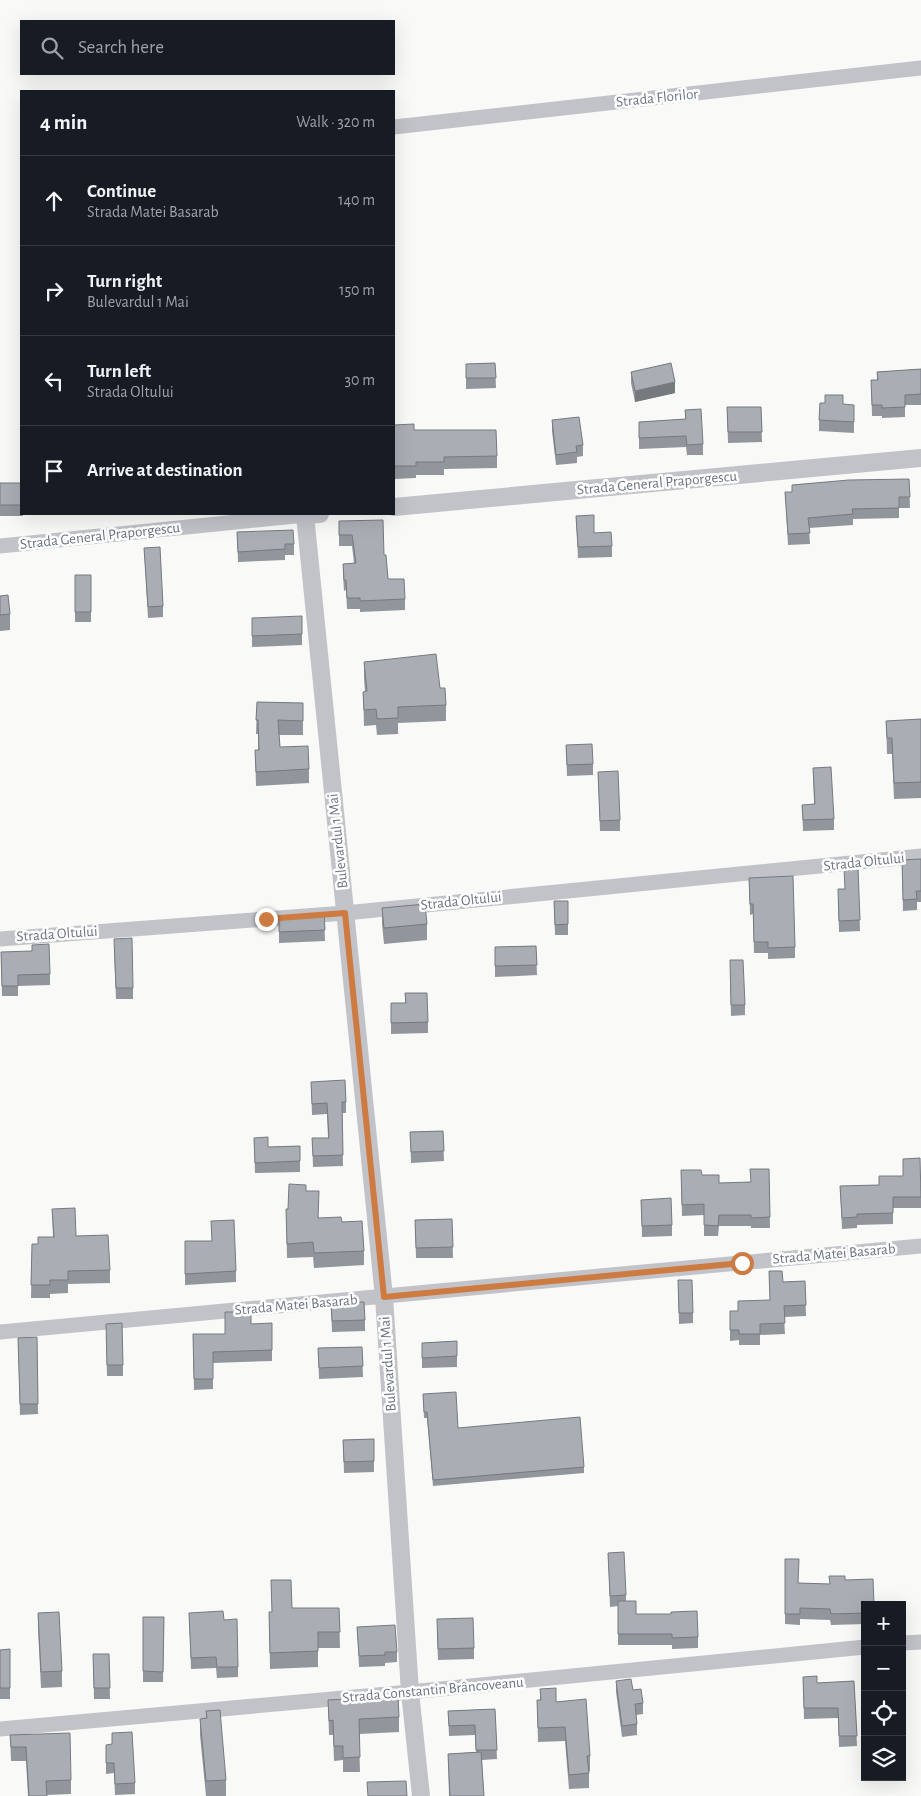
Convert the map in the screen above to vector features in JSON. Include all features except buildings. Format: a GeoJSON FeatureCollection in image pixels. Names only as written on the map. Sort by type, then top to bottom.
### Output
{"type":"FeatureCollection","features":[{"type":"Feature","properties":{"kind":"street","name":"Strada Florilor"},"geometry":{"type":"LineString","coordinates":[[395,127],[921,68]]}},
{"type":"Feature","properties":{"kind":"street","name":"Strada General Praporgescu"},"geometry":{"type":"LineString","coordinates":[[395,507],[921,458]]}},
{"type":"Feature","properties":{"kind":"street","name":"Strada General Praporgescu"},"geometry":{"type":"LineString","coordinates":[[0,546],[300,515]]}},
{"type":"Feature","properties":{"kind":"street","name":"Bulevardul 1 Mai"},"geometry":{"type":"LineString","coordinates":[[310,515],[345,913],[384,1297],[410,1692],[421,1796]]}},
{"type":"Feature","properties":{"kind":"street","name":"Strada Oltului"},"geometry":{"type":"LineString","coordinates":[[0,939],[345,913],[921,856]]}},
{"type":"Feature","properties":{"kind":"street","name":"Strada Matei Basarab"},"geometry":{"type":"LineString","coordinates":[[0,1332],[921,1246]]}},
{"type":"Feature","properties":{"kind":"street"},"geometry":{"type":"LineString","coordinates":[[906,1643],[921,1642]]}},
{"type":"Feature","properties":{"kind":"street","name":"Strada Constantin Brâncoveanu"},"geometry":{"type":"LineString","coordinates":[[0,1729],[410,1692],[861,1647]]}},
{"type":"Feature","properties":{"kind":"route"},"geometry":{"type":"LineString","coordinates":[[266,919],[345,913],[384,1297],[742,1263]]}}]}
